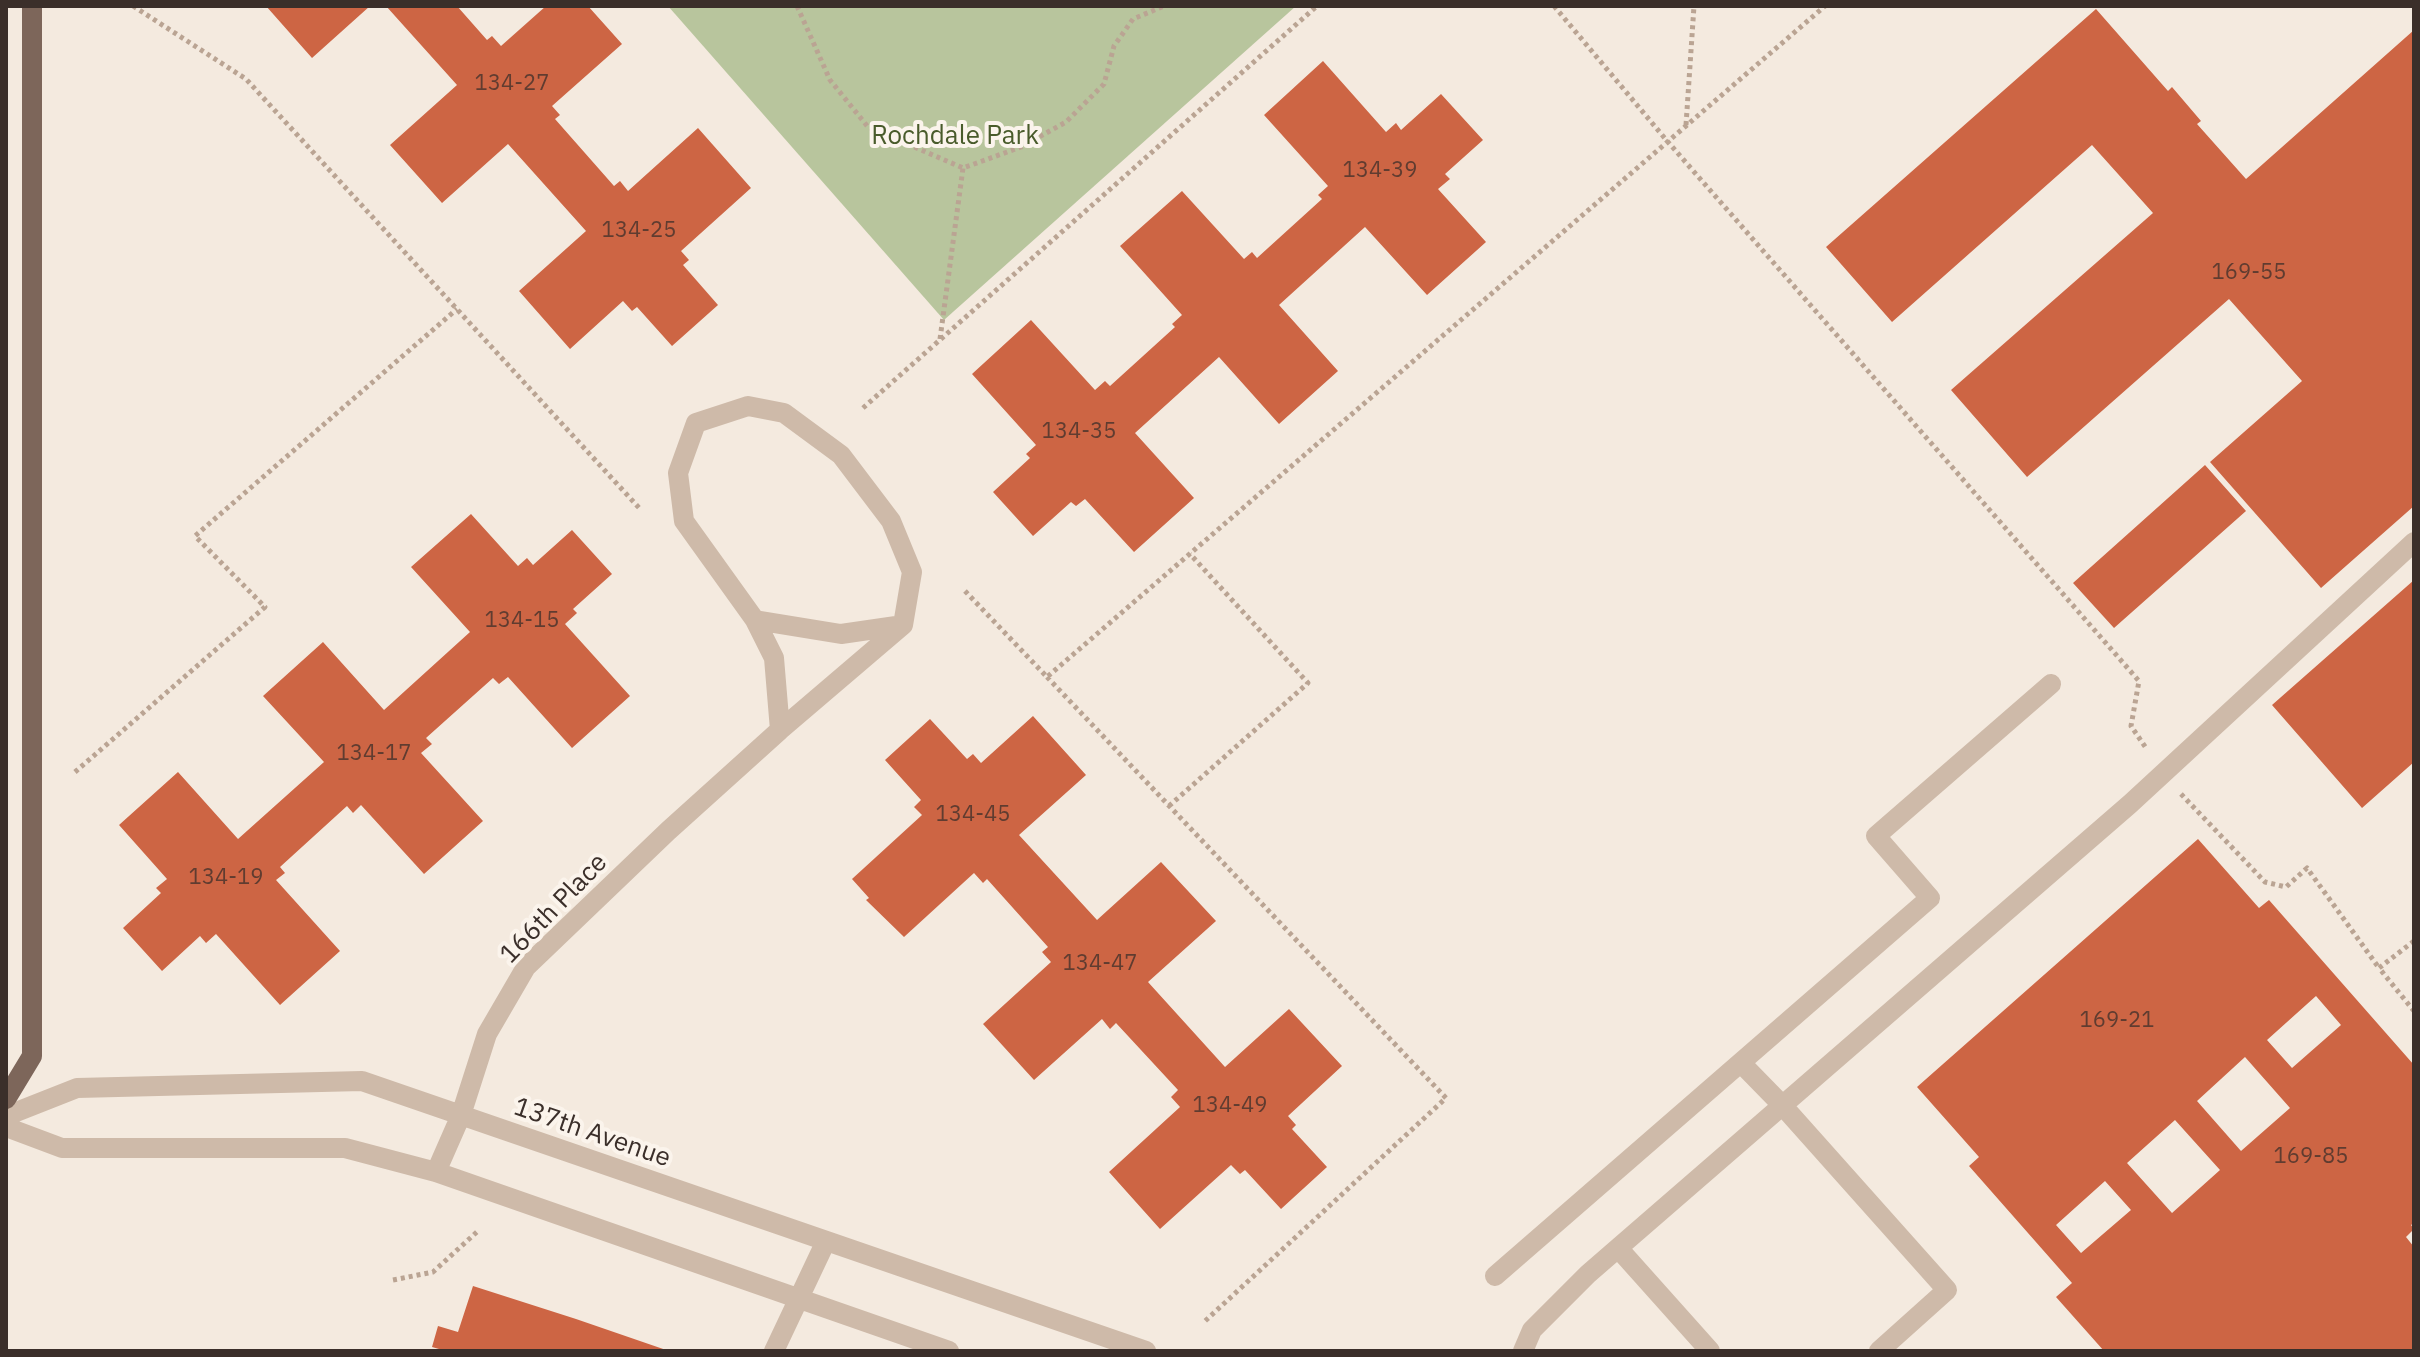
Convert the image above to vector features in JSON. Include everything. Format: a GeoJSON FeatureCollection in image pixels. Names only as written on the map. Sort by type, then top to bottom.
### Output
{"type":"FeatureCollection","features":[{"type":"Feature","properties":{"kind":"main road"},"geometry":{"type":"LineString","coordinates":[[6,1099],[32,1056],[32,6]]}},
{"type":"Feature","properties":{"kind":"street"},"geometry":{"type":"LineString","coordinates":[[755,620],[841,634],[903,625],[912,572],[891,521],[841,455],[784,413],[748,406],[696,423],[678,473],[684,521],[755,620],[774,658],[780,730]]}},
{"type":"Feature","properties":{"kind":"street"},"geometry":{"type":"LineString","coordinates":[[1523,1351],[1532,1330],[1588,1274],[2162,773],[2414,542]]}},
{"type":"Feature","properties":{"kind":"street","name":"166th Place"},"geometry":{"type":"LineString","coordinates":[[436,1172],[461,1115],[487,1034],[526,967],[668,831],[903,625]]}},
{"type":"Feature","properties":{"kind":"street"},"geometry":{"type":"LineString","coordinates":[[1495,1276],[1930,898],[1876,836],[2051,684]]}},
{"type":"Feature","properties":{"kind":"street"},"geometry":{"type":"LineString","coordinates":[[1741,1063],[1947,1290],[1879,1351]]}},
{"type":"Feature","properties":{"kind":"street","name":"137th Avenue"},"geometry":{"type":"LineString","coordinates":[[6,1116],[77,1088],[362,1081],[1146,1351]]}},
{"type":"Feature","properties":{"kind":"street"},"geometry":{"type":"LineString","coordinates":[[6,1127],[62,1148],[345,1148],[436,1172],[949,1351]]}},
{"type":"Feature","properties":{"kind":"street"},"geometry":{"type":"LineString","coordinates":[[774,1351],[826,1241]]}},
{"type":"Feature","properties":{"kind":"street"},"geometry":{"type":"LineString","coordinates":[[1618,1248],[1710,1351]]}},
{"type":"Feature","properties":{"kind":"path"},"geometry":{"type":"LineString","coordinates":[[133,6],[246,79],[641,510]]}},
{"type":"Feature","properties":{"kind":"path"},"geometry":{"type":"LineString","coordinates":[[797,6],[830,80],[868,127],[963,168],[1021,147],[1066,122],[1104,84],[1114,46],[1133,19],[1164,6]]}},
{"type":"Feature","properties":{"kind":"path"},"geometry":{"type":"LineString","coordinates":[[863,408],[1317,6]]}},
{"type":"Feature","properties":{"kind":"path"},"geometry":{"type":"LineString","coordinates":[[1554,6],[1668,142],[2139,681],[2131,726],[2162,773],[2265,882],[2286,887],[2307,868],[2414,1011]]}},
{"type":"Feature","properties":{"kind":"path"},"geometry":{"type":"LineString","coordinates":[[1686,126],[1694,6]]}},
{"type":"Feature","properties":{"kind":"path"},"geometry":{"type":"LineString","coordinates":[[1047,677],[1825,6]]}},
{"type":"Feature","properties":{"kind":"path"},"geometry":{"type":"LineString","coordinates":[[940,340],[963,168]]}},
{"type":"Feature","properties":{"kind":"path"},"geometry":{"type":"LineString","coordinates":[[75,772],[265,607],[195,536],[457,309]]}},
{"type":"Feature","properties":{"kind":"path"},"geometry":{"type":"LineString","coordinates":[[1169,806],[1308,683],[1190,554]]}},
{"type":"Feature","properties":{"kind":"path"},"geometry":{"type":"LineString","coordinates":[[965,591],[1446,1098],[1204,1322]]}},
{"type":"Feature","properties":{"kind":"path"},"geometry":{"type":"LineString","coordinates":[[2379,968],[2414,941]]}},
{"type":"Feature","properties":{"kind":"path"},"geometry":{"type":"LineString","coordinates":[[393,1280],[433,1272],[479,1230]]}},
{"type":"Feature","properties":{"kind":"green space","name":"Rochdale Park"},"geometry":{"type":"Polygon","coordinates":[[[668,6],[1296,6],[944,320],[668,6]]]}},
{"type":"Feature","properties":{"kind":"building"},"geometry":{"type":"Polygon","coordinates":[[[266,6],[370,6],[312,58],[266,6]]]}},
{"type":"Feature","properties":{"kind":"building"},"geometry":{"type":"Polygon","coordinates":[[[386,6],[457,6],[487,40],[492,36],[501,46],[546,6],[588,6],[622,44],[552,106],[560,115],[555,119],[614,186],[620,181],[628,191],[698,128],[751,188],[681,251],[689,260],[683,265],[718,305],[672,346],[637,307],[632,311],[623,301],[570,349],[519,291],[586,231],[508,144],[442,203],[390,145],[457,85],[386,6]]]}},
{"type":"Feature","properties":{"kind":"building"},"geometry":{"type":"Polygon","coordinates":[[[2096,9],[2168,91],[2172,87],[2201,121],[2197,124],[2246,179],[2414,30],[2414,506],[2321,588],[2210,462],[2302,381],[2229,299],[2027,477],[1951,390],[2153,213],[2092,145],[1892,322],[1826,247],[2096,9]]]}},
{"type":"Feature","properties":{"kind":"building"},"geometry":{"type":"Polygon","coordinates":[[[1323,61],[1386,132],[1396,123],[1401,130],[1441,94],[1483,140],[1445,174],[1450,179],[1438,189],[1486,242],[1427,295],[1365,227],[1279,305],[1338,371],[1279,424],[1219,357],[1135,433],[1194,498],[1134,552],[1085,499],[1076,506],[1071,502],[1033,536],[993,492],[1030,458],[1026,454],[1036,445],[972,374],[1031,320],[1095,390],[1105,381],[1110,386],[1175,327],[1172,324],[1182,315],[1120,246],[1182,191],[1244,259],[1252,252],[1257,258],[1322,199],[1318,195],[1328,186],[1264,115],[1323,61]]]}},
{"type":"Feature","properties":{"kind":"building"},"geometry":{"type":"Polygon","coordinates":[[[2205,465],[2246,511],[2114,628],[2073,583],[2205,465]]]}},
{"type":"Feature","properties":{"kind":"building"},"geometry":{"type":"Polygon","coordinates":[[[471,514],[518,566],[527,558],[533,565],[572,530],[612,574],[573,609],[577,613],[565,624],[630,696],[572,748],[508,677],[499,684],[493,678],[426,738],[432,744],[421,753],[483,821],[424,874],[361,805],[353,813],[347,806],[280,867],[285,873],[276,880],[340,951],[280,1005],[216,934],[206,943],[200,936],[162,971],[123,928],[161,893],[156,888],[167,879],[119,825],[178,772],[238,839],[324,762],[263,696],[323,642],[384,710],[470,632],[411,567],[471,514]]]}},
{"type":"Feature","properties":{"kind":"building"},"geometry":{"type":"Polygon","coordinates":[[[2414,580],[2414,762],[2362,808],[2272,705],[2414,580]]]}},
{"type":"Feature","properties":{"kind":"building"},"geometry":{"type":"Polygon","coordinates":[[[1033,716],[1086,775],[1019,835],[1097,920],[1161,862],[1216,921],[1148,982],[1225,1067],[1289,1009],[1342,1066],[1288,1116],[1296,1125],[1292,1129],[1327,1167],[1281,1209],[1245,1170],[1240,1174],[1231,1165],[1160,1229],[1109,1172],[1180,1107],[1171,1097],[1178,1090],[1116,1023],[1110,1029],[1102,1019],[1034,1080],[983,1024],[1051,962],[1042,952],[1048,947],[987,879],[983,883],[974,873],[904,937],[866,900],[869,898],[852,879],[922,815],[914,807],[921,800],[885,760],[930,719],[967,759],[973,754],[981,763],[1033,716]]]}},
{"type":"Feature","properties":{"kind":"building"},"geometry":{"type":"Polygon","coordinates":[[[2198,839],[2259,908],[2269,900],[2414,1065],[2414,1223],[2411,1225],[2414,1229],[2406,1237],[2414,1247],[2414,1351],[2104,1351],[2056,1297],[2072,1283],[1969,1166],[1979,1157],[1917,1087],[2198,839]],[[2316,996],[2267,1040],[2292,1068],[2341,1025],[2316,996]],[[2245,1057],[2197,1101],[2241,1151],[2290,1108],[2245,1057]],[[2175,1120],[2127,1163],[2172,1213],[2220,1170],[2175,1120]],[[2105,1181],[2056,1225],[2081,1253],[2131,1210],[2105,1181]]]}},
{"type":"Feature","properties":{"kind":"building"},"geometry":{"type":"Polygon","coordinates":[[[473,1286],[669,1351],[446,1351],[432,1347],[438,1326],[458,1332],[473,1286]]]}}]}
